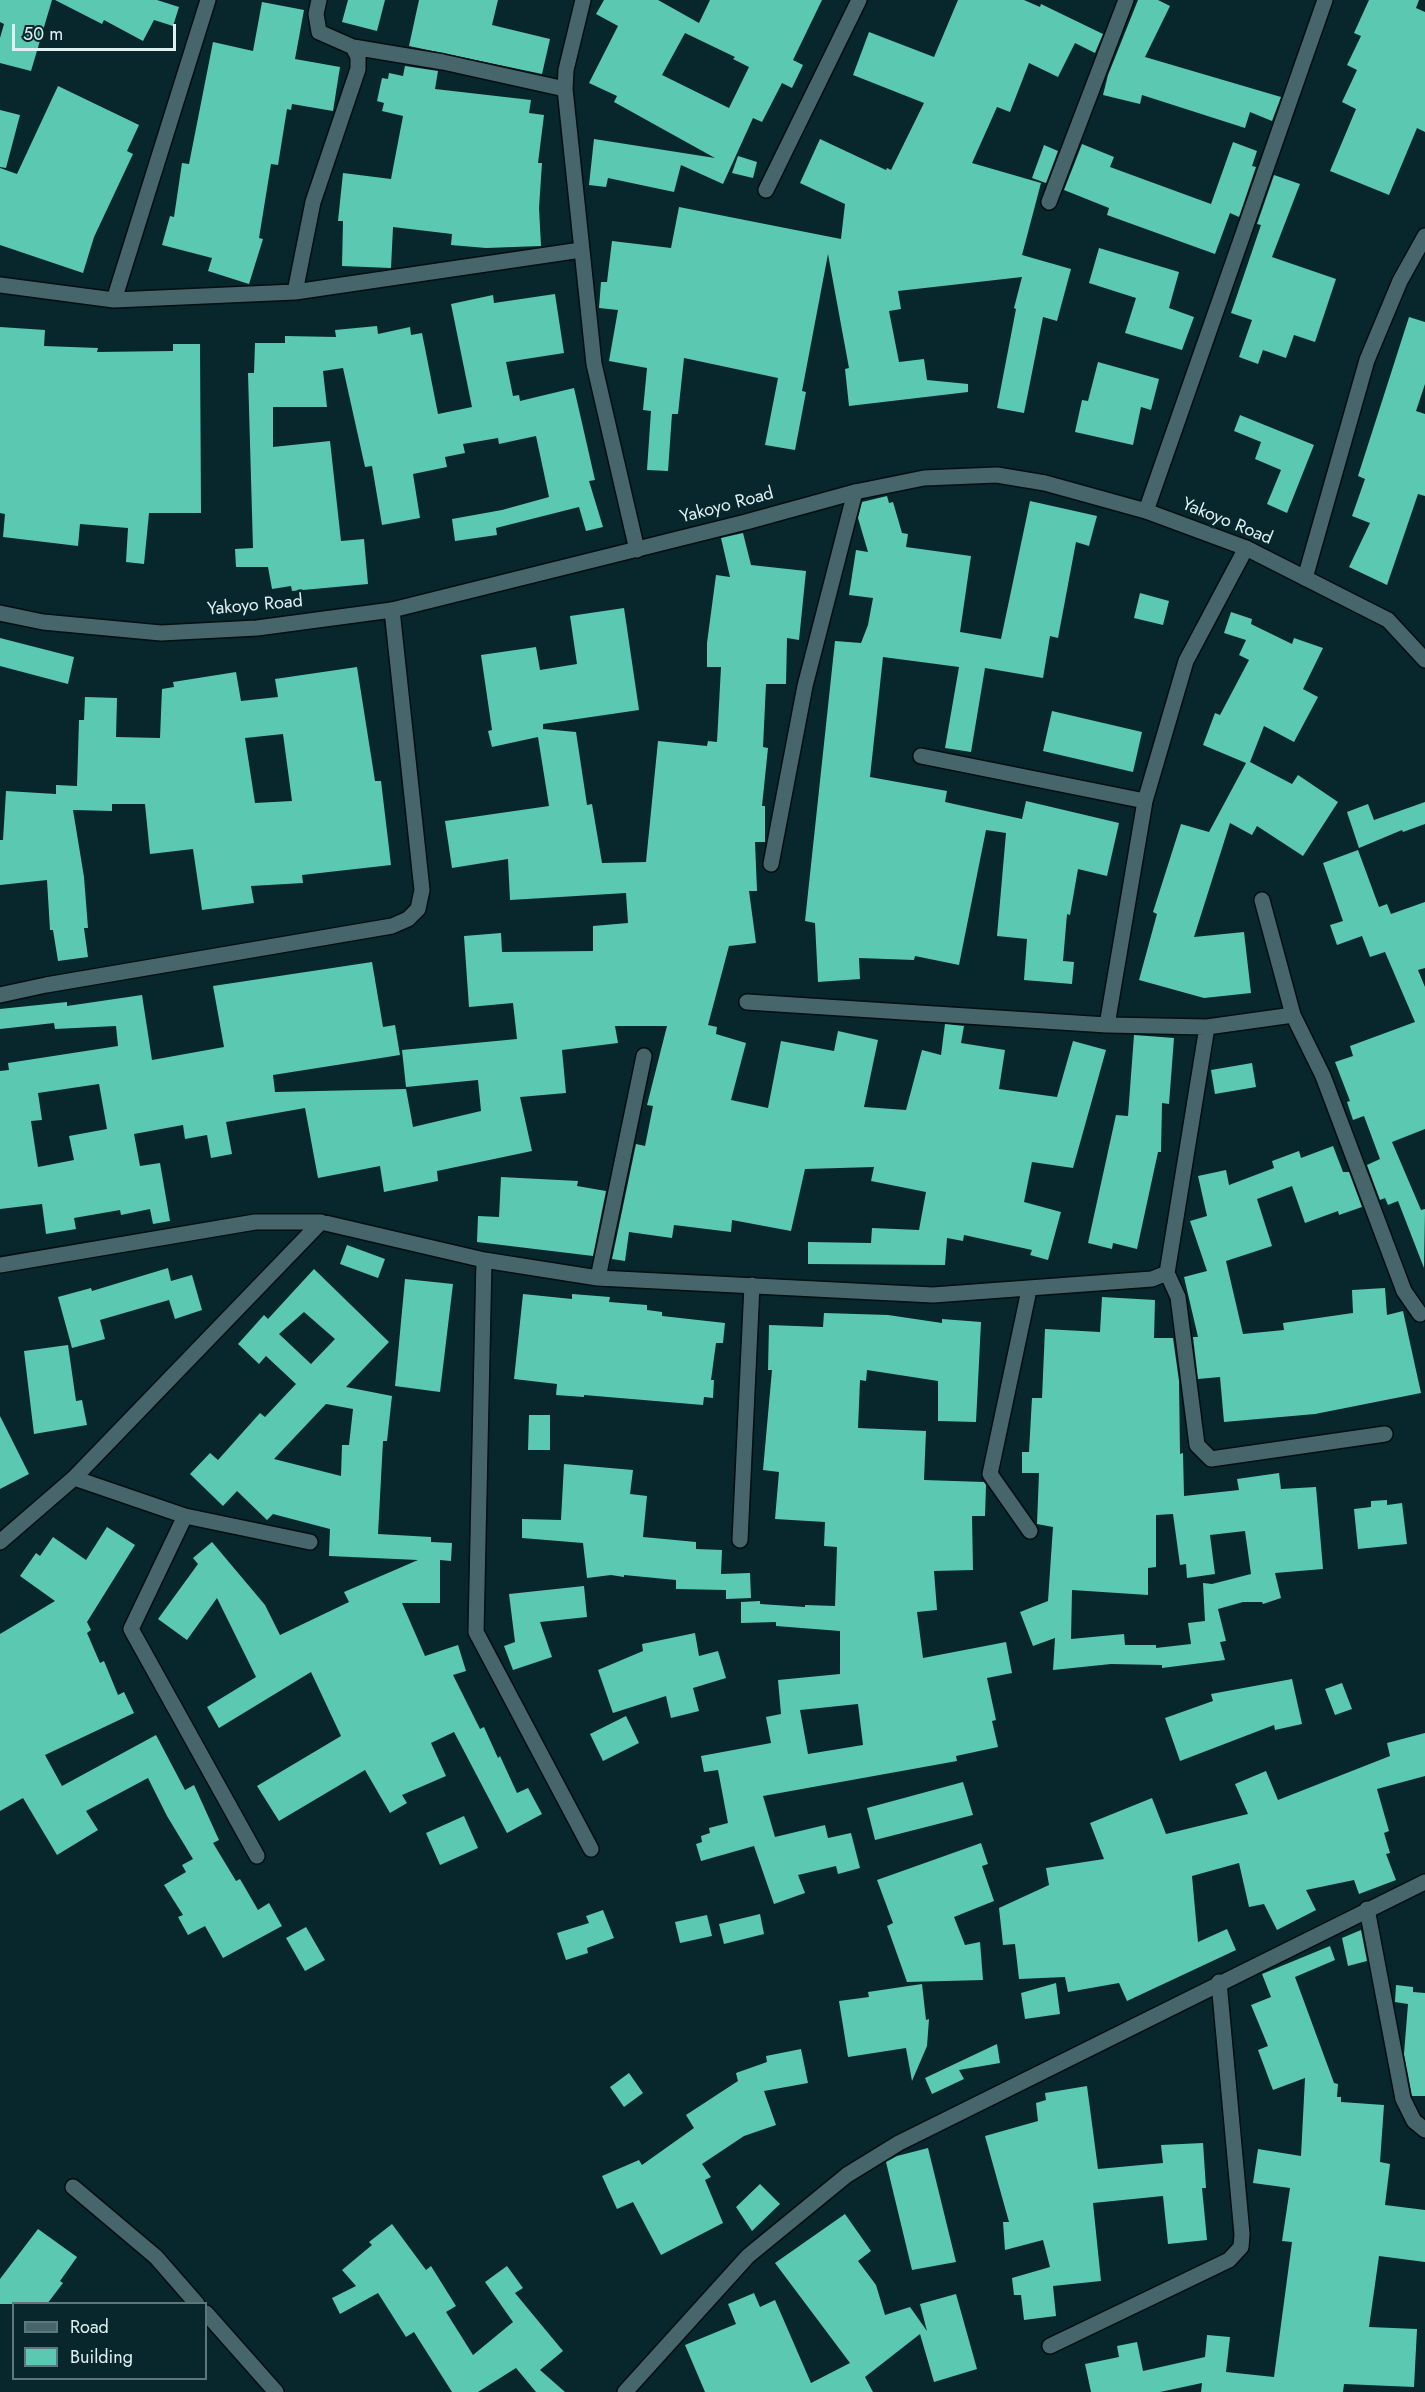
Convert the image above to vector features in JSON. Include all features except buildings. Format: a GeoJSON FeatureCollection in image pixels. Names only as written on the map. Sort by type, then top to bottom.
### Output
{"type":"FeatureCollection","features":[{"type":"Feature","properties":{"kind":"street"},"geometry":{"type":"LineString","coordinates":[[114,300],[208,0]]}},
{"type":"Feature","properties":{"kind":"street"},"geometry":{"type":"LineString","coordinates":[[319,0],[316,14],[319,32],[353,46],[565,88]]}},
{"type":"Feature","properties":{"kind":"street"},"geometry":{"type":"LineString","coordinates":[[583,0],[566,70],[565,88],[594,364],[637,550]]}},
{"type":"Feature","properties":{"kind":"street"},"geometry":{"type":"LineString","coordinates":[[766,190],[860,0]]}},
{"type":"Feature","properties":{"kind":"street"},"geometry":{"type":"LineString","coordinates":[[1049,202],[1126,0]]}},
{"type":"Feature","properties":{"kind":"street"},"geometry":{"type":"LineString","coordinates":[[1146,511],[1325,0]]}},
{"type":"Feature","properties":{"kind":"street"},"geometry":{"type":"LineString","coordinates":[[295,292],[313,202],[358,69],[358,57],[353,46]]}},
{"type":"Feature","properties":{"kind":"street"},"geometry":{"type":"LineString","coordinates":[[1305,578],[1367,360],[1400,280],[1425,236]]}},
{"type":"Feature","properties":{"kind":"street"},"geometry":{"type":"LineString","coordinates":[[0,285],[114,300],[295,292],[581,250]]}},
{"type":"Feature","properties":{"kind":"street","name":"Yakoyo Road"},"geometry":{"type":"LineString","coordinates":[[0,613],[43,622],[161,633],[257,628],[392,610],[637,550],[855,492],[924,478],[997,475],[1045,483],[1146,511],[1246,548],[1388,620],[1425,660]]}},
{"type":"Feature","properties":{"kind":"street"},"geometry":{"type":"LineString","coordinates":[[771,864],[805,686],[855,492]]}},
{"type":"Feature","properties":{"kind":"street"},"geometry":{"type":"LineString","coordinates":[[1107,1025],[1145,801],[1186,661],[1246,548]]}},
{"type":"Feature","properties":{"kind":"street"},"geometry":{"type":"LineString","coordinates":[[0,996],[46,985],[393,926],[408,919],[418,909],[422,890],[392,610]]}},
{"type":"Feature","properties":{"kind":"street"},"geometry":{"type":"LineString","coordinates":[[921,756],[1145,801]]}},
{"type":"Feature","properties":{"kind":"street"},"geometry":{"type":"LineString","coordinates":[[1262,900],[1293,1015],[1323,1076],[1404,1291],[1420,1314]]}},
{"type":"Feature","properties":{"kind":"street"},"geometry":{"type":"LineString","coordinates":[[747,1002],[1107,1025],[1207,1027],[1293,1015]]}},
{"type":"Feature","properties":{"kind":"street"},"geometry":{"type":"LineString","coordinates":[[1207,1027],[1167,1274],[1178,1297],[1197,1445],[1211,1459],[1385,1434]]}},
{"type":"Feature","properties":{"kind":"street"},"geometry":{"type":"LineString","coordinates":[[598,1278],[644,1056]]}},
{"type":"Feature","properties":{"kind":"street"},"geometry":{"type":"LineString","coordinates":[[0,1265],[255,1222],[321,1221],[484,1260],[598,1278],[933,1295],[1029,1290],[1152,1279],[1167,1274]]}},
{"type":"Feature","properties":{"kind":"street"},"geometry":{"type":"LineString","coordinates":[[0,1542],[74,1478],[321,1221]]}},
{"type":"Feature","properties":{"kind":"street"},"geometry":{"type":"LineString","coordinates":[[484,1260],[476,1632],[591,1849]]}},
{"type":"Feature","properties":{"kind":"street"},"geometry":{"type":"LineString","coordinates":[[740,1540],[752,1285]]}},
{"type":"Feature","properties":{"kind":"street"},"geometry":{"type":"LineString","coordinates":[[1029,1290],[990,1474],[1030,1530]]}},
{"type":"Feature","properties":{"kind":"street"},"geometry":{"type":"LineString","coordinates":[[74,1478],[184,1516],[310,1542]]}},
{"type":"Feature","properties":{"kind":"street"},"geometry":{"type":"LineString","coordinates":[[184,1516],[131,1629],[257,1856]]}},
{"type":"Feature","properties":{"kind":"street"},"geometry":{"type":"LineString","coordinates":[[625,2392],[748,2256],[847,2175],[899,2143],[1425,1882]]}},
{"type":"Feature","properties":{"kind":"street"},"geometry":{"type":"LineString","coordinates":[[1367,1909],[1402,2099],[1414,2121],[1425,2130]]}},
{"type":"Feature","properties":{"kind":"street"},"geometry":{"type":"LineString","coordinates":[[1050,2346],[1229,2259],[1240,2247],[1242,2234],[1220,1982]]}},
{"type":"Feature","properties":{"kind":"street"},"geometry":{"type":"LineString","coordinates":[[73,2187],[156,2257],[195,2302]]}},
{"type":"Feature","properties":{"kind":"street"},"geometry":{"type":"LineString","coordinates":[[207,2314],[276,2392]]}}]}
